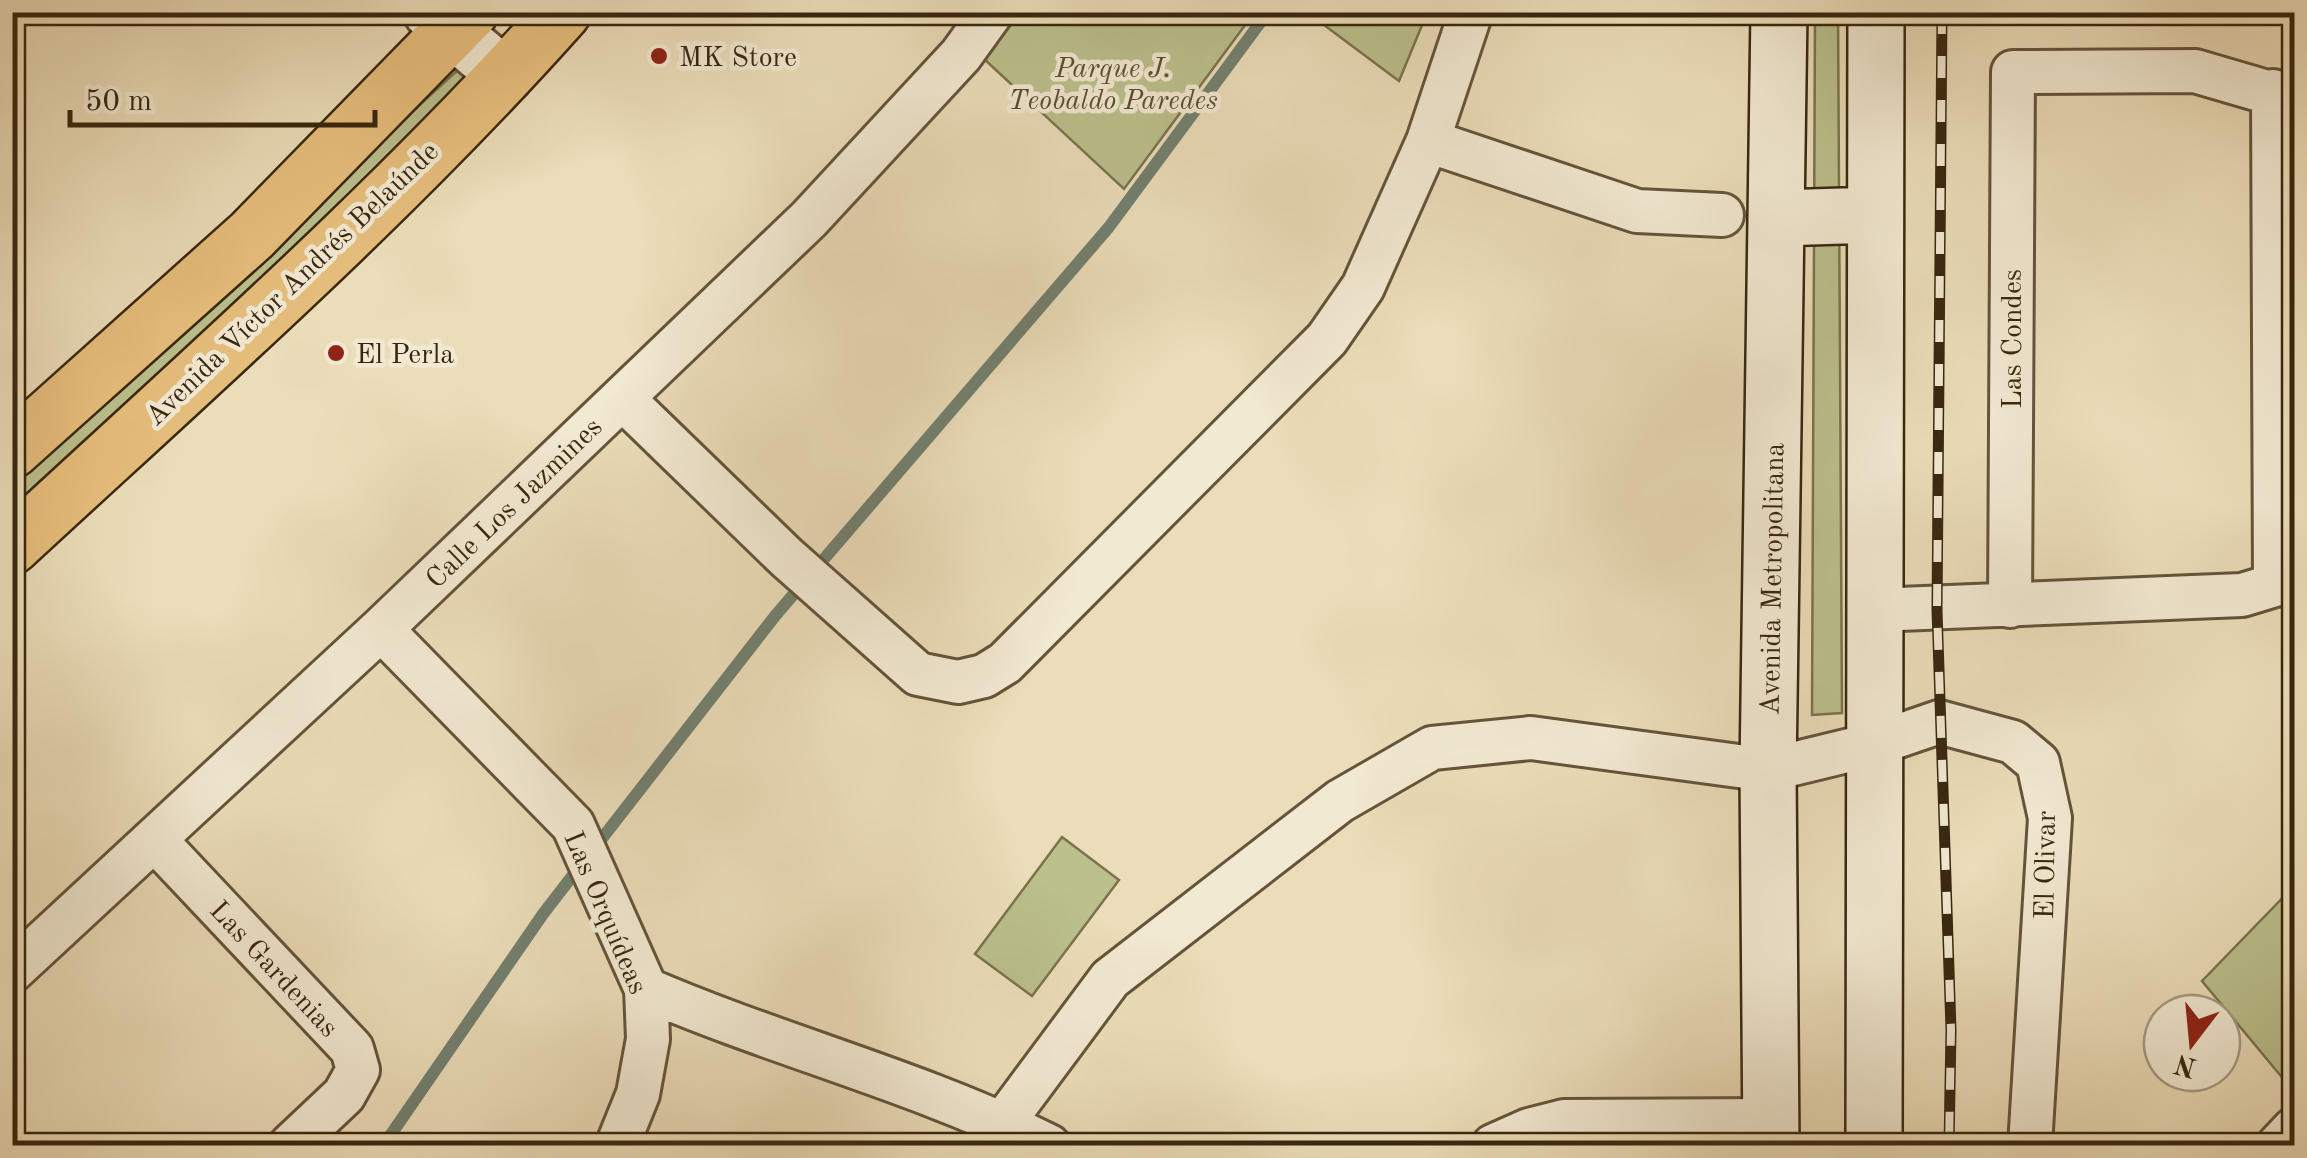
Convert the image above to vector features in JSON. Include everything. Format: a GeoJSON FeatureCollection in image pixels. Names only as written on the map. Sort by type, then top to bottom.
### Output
{"type":"FeatureCollection","features":[{"type":"Feature","properties":{"kind":"main road","name":"Avenida Víctor Andrés Belaúnde"},"geometry":{"type":"LineString","coordinates":[[12,546],[290,288],[506,76],[563,12]]}},
{"type":"Feature","properties":{"kind":"main road","name":"Avenida Metropolitana"},"geometry":{"type":"LineString","coordinates":[[1771,1133],[1768,770],[1778,12]]}},
{"type":"Feature","properties":{"kind":"main road"},"geometry":{"type":"LineString","coordinates":[[1874,1146],[1876,12]]}},
{"type":"Feature","properties":{"kind":"main road"},"geometry":{"type":"LineString","coordinates":[[12,450],[252,235],[450,19]]}},
{"type":"Feature","properties":{"kind":"main road"},"geometry":{"type":"LineString","coordinates":[[1776,218],[1876,215]]}},
{"type":"Feature","properties":{"kind":"street","name":"Calle Los Jazmines"},"geometry":{"type":"LineString","coordinates":[[12,972],[381,629],[809,219],[961,55],[992,12]]}},
{"type":"Feature","properties":{"kind":"street"},"geometry":{"type":"LineString","coordinates":[[622,398],[832,600],[918,674],[958,682],[984,676],[1005,664],[1327,339],[1363,287],[1428,141],[1471,12]]}},
{"type":"Feature","properties":{"kind":"street"},"geometry":{"type":"LineString","coordinates":[[450,19],[506,76]]}},
{"type":"Feature","properties":{"kind":"street","name":"Las Condes"},"geometry":{"type":"LineString","coordinates":[[2010,606],[2013,72],[2195,71],[2284,96]]}},
{"type":"Feature","properties":{"kind":"street"},"geometry":{"type":"LineString","coordinates":[[1875,610],[2242,595],[2285,577],[2284,96]]}},
{"type":"Feature","properties":{"kind":"street"},"geometry":{"type":"LineString","coordinates":[[1428,141],[1638,211],[1722,215]]}},
{"type":"Feature","properties":{"kind":"street","name":"Las Orquídeas"},"geometry":{"type":"LineString","coordinates":[[381,629],[573,825],[646,989],[648,1039],[638,1094],[617,1146]]}},
{"type":"Feature","properties":{"kind":"street","name":"El Olivar"},"geometry":{"type":"LineString","coordinates":[[1768,770],[1875,744],[1939,722],[2013,742],[2038,764],[2050,818],[2030,1146]]}},
{"type":"Feature","properties":{"kind":"street"},"geometry":{"type":"LineString","coordinates":[[997,1134],[1110,979],[1340,802],[1432,748],[1531,738],[1768,770]]}},
{"type":"Feature","properties":{"kind":"street","name":"Las Gardenias"},"geometry":{"type":"LineString","coordinates":[[154,840],[352,1049],[358,1070],[344,1095],[290,1146]]}},
{"type":"Feature","properties":{"kind":"street"},"geometry":{"type":"LineString","coordinates":[[646,989],[997,1134],[1048,1146]]}},
{"type":"Feature","properties":{"kind":"street"},"geometry":{"type":"LineString","coordinates":[[1493,1146],[1529,1130],[1564,1122],[1771,1133]]}},
{"type":"Feature","properties":{"kind":"street"},"geometry":{"type":"LineString","coordinates":[[2278,1146],[2294,1129]]}},
{"type":"Feature","properties":{"kind":"green space"},"geometry":{"type":"Polygon","coordinates":[[[1838,12],[1842,713],[1812,715],[1815,13],[1838,12]]]}},
{"type":"Feature","properties":{"kind":"green space","name":"Parque J. Teobaldo Paredes"},"geometry":{"type":"Polygon","coordinates":[[[1015,13],[1254,13],[1124,189],[982,57],[1015,13]]]}},
{"type":"Feature","properties":{"kind":"green space"},"geometry":{"type":"Polygon","coordinates":[[[1308,13],[1427,13],[1399,81],[1308,13]]]}},
{"type":"Feature","properties":{"kind":"green space"},"geometry":{"type":"Polygon","coordinates":[[[473,56],[482,72],[13,534],[13,478],[473,56]]]}},
{"type":"Feature","properties":{"kind":"green space"},"geometry":{"type":"Polygon","coordinates":[[[1062,837],[1119,880],[1032,996],[975,954],[1062,837]]]}},
{"type":"Feature","properties":{"kind":"green space"},"geometry":{"type":"Polygon","coordinates":[[[2294,886],[2294,1083],[2290,1087],[2242,1029],[2242,993],[2212,993],[2202,981],[2294,886]]]}},
{"type":"Feature","properties":{"kind":"waterway"},"geometry":{"type":"LineString","coordinates":[[593,850],[775,616],[1109,227],[1268,12]]}},
{"type":"Feature","properties":{"kind":"waterway"},"geometry":{"type":"LineString","coordinates":[[383,1146],[580,866]]}},
{"type":"Feature","properties":{"kind":"railway"},"geometry":{"type":"LineString","coordinates":[[1942,12],[1937,610],[1951,1030],[1949,1146]]}},
{"type":"Feature","properties":{"kind":"place","name":"MK Store"},"geometry":{"type":"Point","coordinates":[659,56]}},
{"type":"Feature","properties":{"kind":"place","name":"El Perla"},"geometry":{"type":"Point","coordinates":[336,353]}}]}
